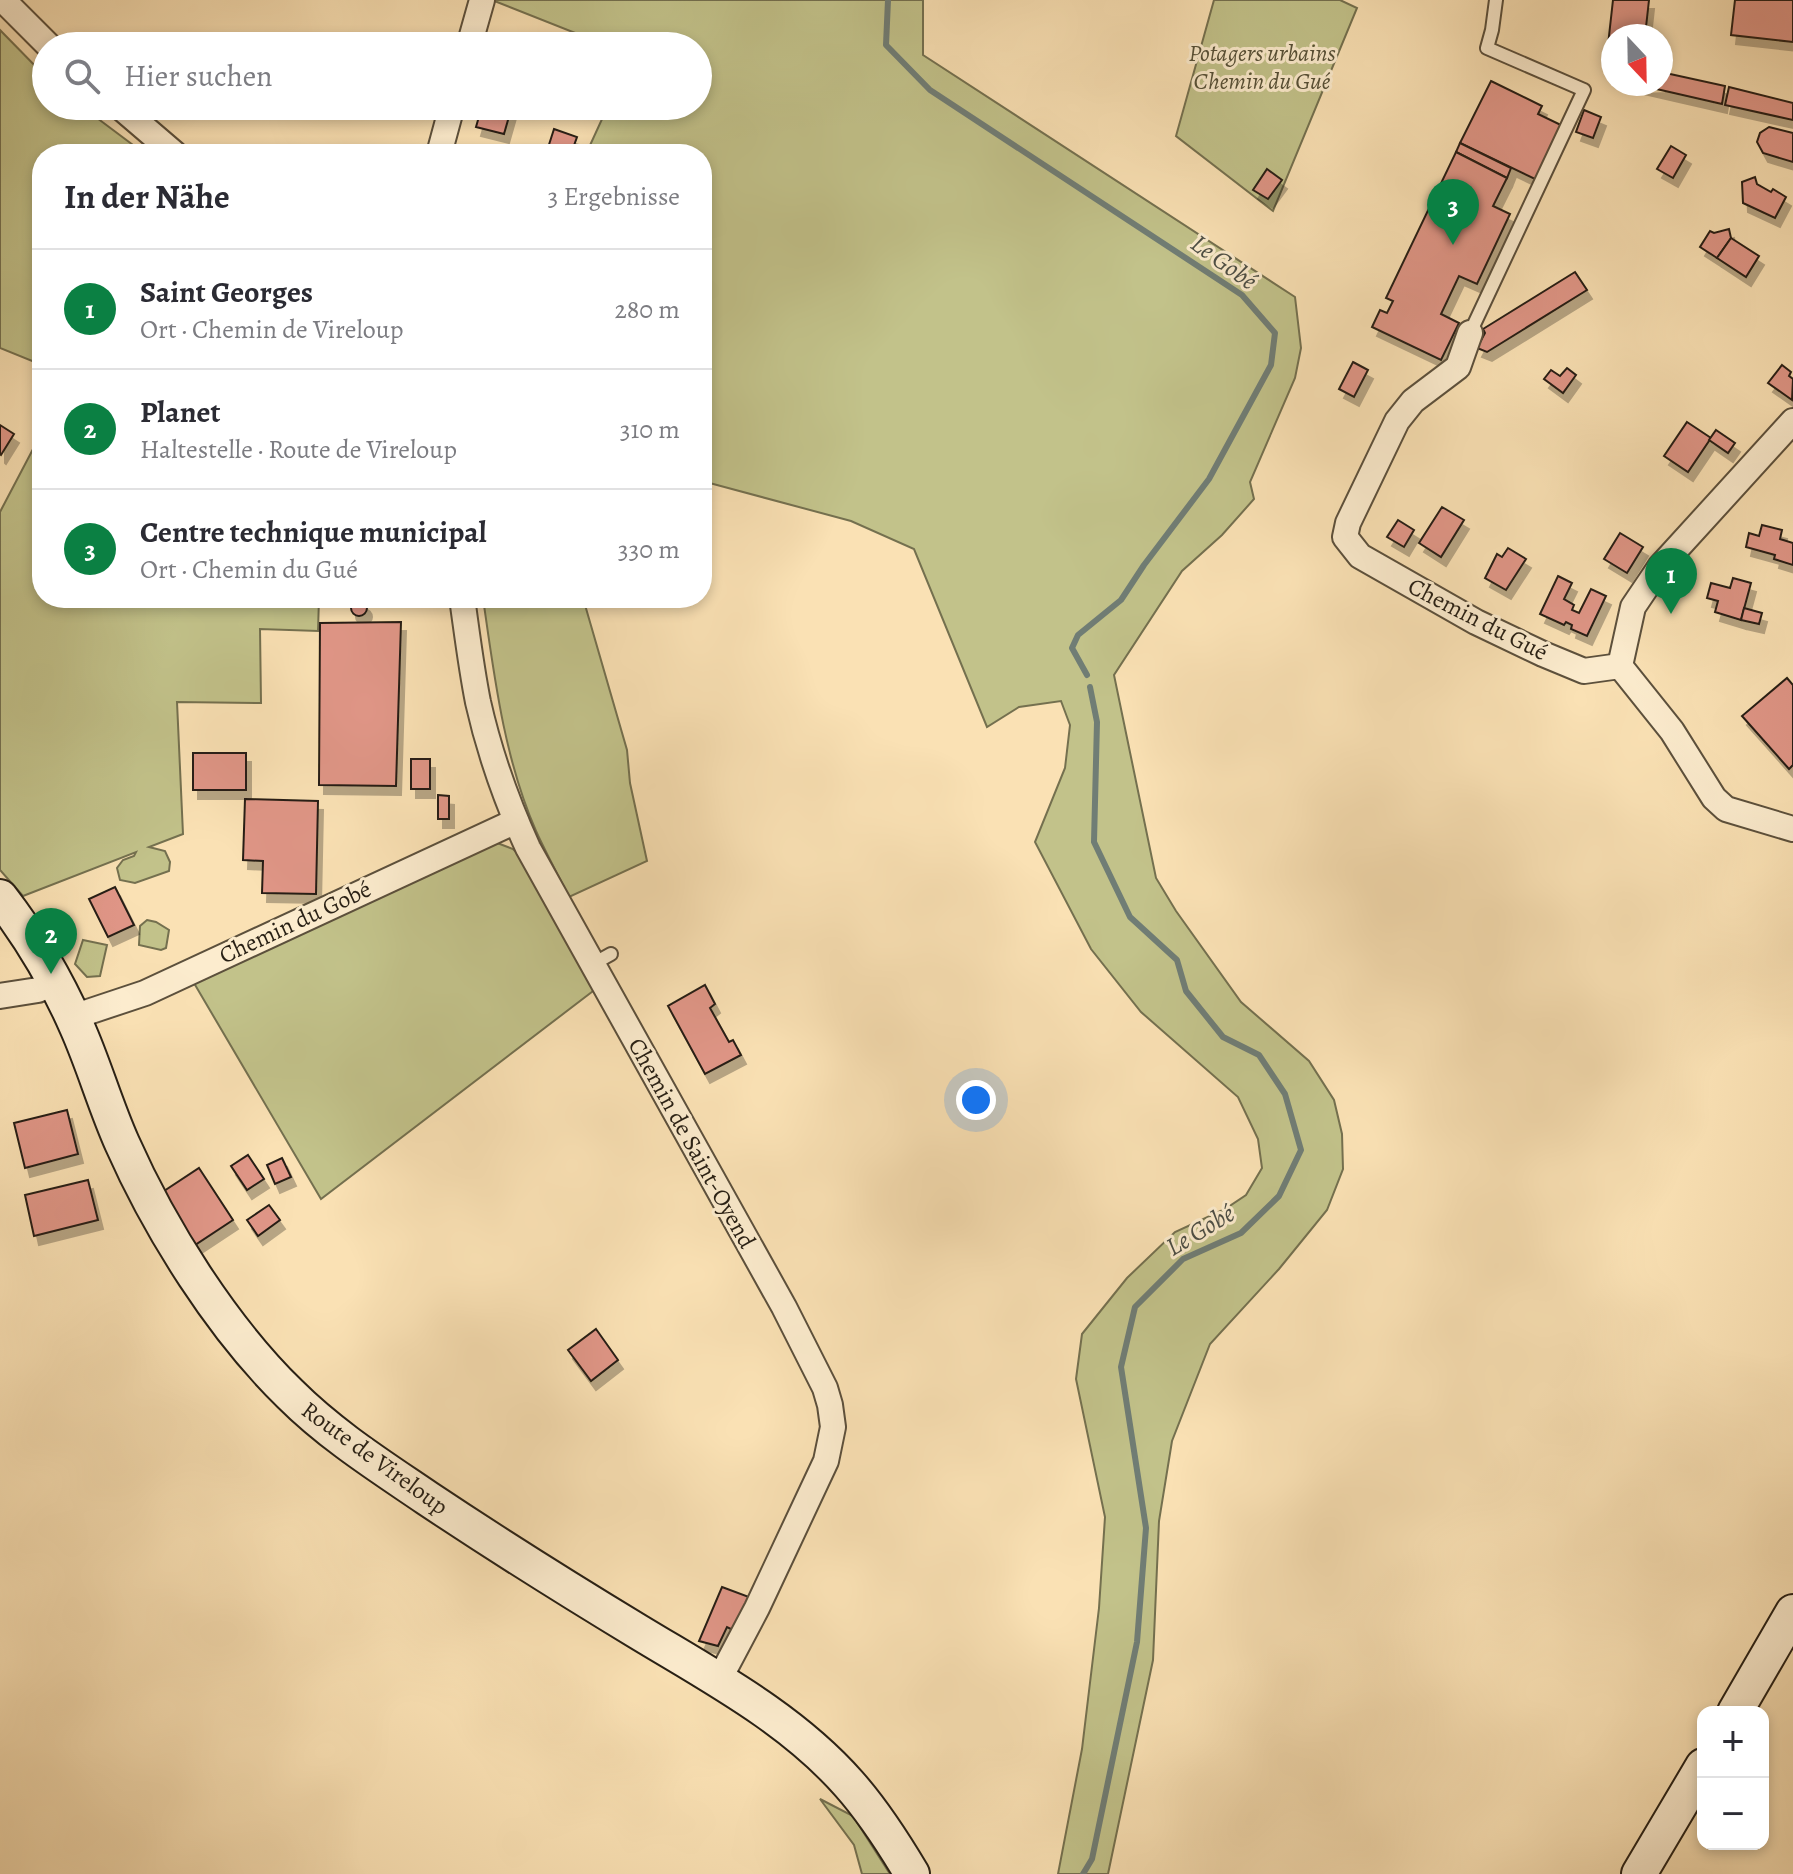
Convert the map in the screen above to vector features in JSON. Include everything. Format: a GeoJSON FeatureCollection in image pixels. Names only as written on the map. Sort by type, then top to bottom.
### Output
{"type":"FeatureCollection","features":[{"type":"Feature","properties":{"kind":"main road","name":"Route de Vireloup"},"geometry":{"type":"LineString","coordinates":[[0,897],[20,923],[73,1017],[122,1143],[158,1211],[212,1301],[287,1392],[337,1435],[416,1491],[561,1585],[748,1698],[804,1740],[842,1776],[873,1813],[912,1874]]}},
{"type":"Feature","properties":{"kind":"main road"},"geometry":{"type":"LineString","coordinates":[[1738,1706],[1793,1612]]}},
{"type":"Feature","properties":{"kind":"main road"},"geometry":{"type":"LineString","coordinates":[[1639,1874],[1697,1776]]}},
{"type":"Feature","properties":{"kind":"street"},"geometry":{"type":"LineString","coordinates":[[3,0],[35,32]]}},
{"type":"Feature","properties":{"kind":"street"},"geometry":{"type":"LineString","coordinates":[[473,32],[482,0]]}},
{"type":"Feature","properties":{"kind":"street"},"geometry":{"type":"LineString","coordinates":[[135,120],[163,144]]}},
{"type":"Feature","properties":{"kind":"street"},"geometry":{"type":"LineString","coordinates":[[442,144],[448,120]]}},
{"type":"Feature","properties":{"kind":"street","name":"Chemin du Gué"},"geometry":{"type":"LineString","coordinates":[[1470,333],[1458,367],[1413,401],[1397,421],[1348,523],[1345,537],[1360,556],[1476,622],[1543,654],[1584,671],[1620,666]]}},
{"type":"Feature","properties":{"kind":"street"},"geometry":{"type":"LineString","coordinates":[[1793,421],[1660,567],[1633,607],[1620,666],[1672,731],[1714,798],[1726,809],[1793,829]]}},
{"type":"Feature","properties":{"kind":"street","name":"Chemin de Saint-Oyend"},"geometry":{"type":"LineString","coordinates":[[464,608],[479,704],[516,821],[557,902],[602,959],[813,1362],[830,1405],[833,1427],[826,1461],[757,1608],[719,1680]]}},
{"type":"Feature","properties":{"kind":"street","name":"Chemin du Gobé"},"geometry":{"type":"LineString","coordinates":[[73,1017],[145,993],[516,821]]}},
{"type":"Feature","properties":{"kind":"street"},"geometry":{"type":"LineString","coordinates":[[0,996],[38,990],[55,982]]}},
{"type":"Feature","properties":{"kind":"lane"},"geometry":{"type":"LineString","coordinates":[[1470,333],[1584,90],[1487,48],[1496,0]]}},
{"type":"Feature","properties":{"kind":"green space"},"geometry":{"type":"Polygon","coordinates":[[[492,0],[923,0],[923,55],[1295,297],[1301,348],[1295,378],[1250,482],[1254,499],[1222,535],[1182,571],[1114,675],[1156,878],[1241,1002],[1309,1061],[1334,1100],[1342,1134],[1343,1169],[1327,1210],[1279,1269],[1210,1344],[1172,1441],[1159,1521],[1153,1660],[1108,1874],[1058,1874],[1082,1749],[1099,1608],[1105,1517],[1076,1379],[1082,1334],[1127,1278],[1175,1232],[1225,1209],[1246,1195],[1262,1168],[1258,1139],[1238,1097],[1141,1012],[1091,949],[1035,842],[1065,768],[1070,725],[1061,701],[1019,707],[987,727],[914,549],[851,521],[712,484],[712,144],[591,144],[602,120],[712,120],[712,32],[573,32],[492,0]]]}},
{"type":"Feature","properties":{"kind":"green space","name":"Potagers urbains Chemin du Gué"},"geometry":{"type":"Polygon","coordinates":[[[1214,0],[1340,0],[1357,8],[1273,211],[1176,136],[1214,0]]]}},
{"type":"Feature","properties":{"kind":"green space"},"geometry":{"type":"Polygon","coordinates":[[[0,30],[32,63],[32,120],[100,120],[132,144],[32,144],[32,361],[0,348],[0,30]]]}},
{"type":"Feature","properties":{"kind":"green space"},"geometry":{"type":"Polygon","coordinates":[[[32,451],[32,608],[319,608],[318,631],[260,629],[261,703],[177,702],[183,834],[149,847],[165,851],[170,862],[169,871],[135,883],[120,880],[117,868],[136,852],[23,896],[0,870],[0,512],[32,451]]]}},
{"type":"Feature","properties":{"kind":"green space"},"geometry":{"type":"Polygon","coordinates":[[[484,608],[586,608],[627,750],[630,783],[647,861],[569,897],[525,803],[508,746],[484,608]]]}},
{"type":"Feature","properties":{"kind":"green space"},"geometry":{"type":"Polygon","coordinates":[[[492,841],[513,849],[522,858],[597,988],[321,1199],[191,978],[492,841]]]}},
{"type":"Feature","properties":{"kind":"green space"},"geometry":{"type":"Polygon","coordinates":[[[147,920],[169,930],[166,948],[161,950],[139,945],[140,926],[147,920]]]}},
{"type":"Feature","properties":{"kind":"green space"},"geometry":{"type":"Polygon","coordinates":[[[83,940],[107,945],[100,976],[87,977],[75,964],[83,940]]]}},
{"type":"Feature","properties":{"kind":"green space"},"geometry":{"type":"Polygon","coordinates":[[[820,1799],[853,1816],[890,1874],[862,1874],[854,1845],[820,1799]]]}},
{"type":"Feature","properties":{"kind":"building"},"geometry":{"type":"Polygon","coordinates":[[[1613,0],[1649,0],[1646,24],[1610,24],[1613,0]]]}},
{"type":"Feature","properties":{"kind":"building"},"geometry":{"type":"Polygon","coordinates":[[[1735,0],[1793,0],[1793,42],[1731,35],[1735,0]]]}},
{"type":"Feature","properties":{"kind":"building"},"geometry":{"type":"Polygon","coordinates":[[[1673,75],[1725,86],[1722,104],[1673,93],[1673,75]]]}},
{"type":"Feature","properties":{"kind":"building"},"geometry":{"type":"Polygon","coordinates":[[[1491,81],[1542,106],[1538,114],[1563,126],[1537,180],[1460,143],[1491,81]]]}},
{"type":"Feature","properties":{"kind":"building"},"geometry":{"type":"Polygon","coordinates":[[[1729,87],[1793,103],[1793,120],[1725,105],[1729,87]]]}},
{"type":"Feature","properties":{"kind":"building"},"geometry":{"type":"Polygon","coordinates":[[[1584,110],[1601,117],[1593,138],[1576,132],[1584,110]]]}},
{"type":"Feature","properties":{"kind":"building"},"geometry":{"type":"Polygon","coordinates":[[[478,120],[508,120],[504,134],[476,127],[478,120]]]}},
{"type":"Feature","properties":{"kind":"building"},"geometry":{"type":"Polygon","coordinates":[[[1769,127],[1793,133],[1793,162],[1763,153],[1757,142],[1760,133],[1769,127]]]}},
{"type":"Feature","properties":{"kind":"building"},"geometry":{"type":"Polygon","coordinates":[[[554,129],[577,137],[574,144],[549,144],[554,129]]]}},
{"type":"Feature","properties":{"kind":"building"},"geometry":{"type":"Polygon","coordinates":[[[1460,143],[1511,168],[1507,178],[1456,152],[1460,143]]]}},
{"type":"Feature","properties":{"kind":"building"},"geometry":{"type":"Polygon","coordinates":[[[1671,146],[1686,155],[1673,178],[1657,169],[1671,146]]]}},
{"type":"Feature","properties":{"kind":"building"},"geometry":{"type":"Polygon","coordinates":[[[1456,152],[1507,178],[1493,206],[1510,214],[1477,284],[1459,276],[1441,314],[1459,323],[1441,360],[1372,327],[1380,310],[1387,313],[1393,301],[1386,298],[1456,152]]]}},
{"type":"Feature","properties":{"kind":"building"},"geometry":{"type":"Polygon","coordinates":[[[1267,169],[1282,180],[1268,199],[1253,190],[1267,169]]]}},
{"type":"Feature","properties":{"kind":"building"},"geometry":{"type":"Polygon","coordinates":[[[1755,177],[1757,184],[1786,197],[1775,218],[1743,203],[1742,182],[1755,177]]]}},
{"type":"Feature","properties":{"kind":"building"},"geometry":{"type":"Polygon","coordinates":[[[1729,229],[1731,238],[1717,258],[1700,247],[1710,231],[1714,233],[1729,229]]]}},
{"type":"Feature","properties":{"kind":"building"},"geometry":{"type":"Polygon","coordinates":[[[1731,238],[1759,256],[1746,277],[1717,258],[1731,238]]]}},
{"type":"Feature","properties":{"kind":"building"},"geometry":{"type":"Polygon","coordinates":[[[1575,272],[1587,290],[1487,352],[1477,348],[1485,333],[1483,329],[1575,272]]]}},
{"type":"Feature","properties":{"kind":"building"},"geometry":{"type":"Polygon","coordinates":[[[1353,362],[1368,370],[1354,397],[1339,389],[1353,362]]]}},
{"type":"Feature","properties":{"kind":"building"},"geometry":{"type":"Polygon","coordinates":[[[1782,365],[1791,372],[1789,376],[1793,379],[1792,400],[1768,383],[1782,365]]]}},
{"type":"Feature","properties":{"kind":"building"},"geometry":{"type":"Polygon","coordinates":[[[1567,368],[1576,375],[1563,393],[1544,379],[1551,370],[1560,376],[1567,368]]]}},
{"type":"Feature","properties":{"kind":"building"},"geometry":{"type":"Polygon","coordinates":[[[1687,422],[1711,438],[1688,472],[1664,456],[1687,422]]]}},
{"type":"Feature","properties":{"kind":"building"},"geometry":{"type":"Polygon","coordinates":[[[0,425],[14,434],[1,455],[0,454],[0,425]]]}},
{"type":"Feature","properties":{"kind":"building"},"geometry":{"type":"Polygon","coordinates":[[[1716,430],[1735,443],[1728,453],[1709,440],[1716,430]]]}},
{"type":"Feature","properties":{"kind":"building"},"geometry":{"type":"Polygon","coordinates":[[[1442,507],[1464,520],[1441,557],[1419,543],[1442,507]]]}},
{"type":"Feature","properties":{"kind":"building"},"geometry":{"type":"Polygon","coordinates":[[[1398,520],[1414,530],[1404,547],[1387,537],[1398,520]]]}},
{"type":"Feature","properties":{"kind":"building"},"geometry":{"type":"Polygon","coordinates":[[[1762,525],[1782,530],[1780,539],[1793,543],[1793,565],[1774,559],[1775,555],[1746,547],[1749,533],[1759,536],[1762,525]]]}},
{"type":"Feature","properties":{"kind":"building"},"geometry":{"type":"Polygon","coordinates":[[[1620,533],[1643,547],[1627,573],[1604,559],[1620,533]]]}},
{"type":"Feature","properties":{"kind":"building"},"geometry":{"type":"Polygon","coordinates":[[[1508,548],[1526,559],[1506,590],[1485,578],[1497,554],[1502,557],[1508,548]]]}},
{"type":"Feature","properties":{"kind":"building"},"geometry":{"type":"Polygon","coordinates":[[[1558,576],[1572,583],[1564,599],[1574,605],[1572,610],[1579,613],[1591,589],[1606,596],[1587,636],[1571,629],[1572,625],[1566,622],[1564,625],[1540,614],[1558,576]]]}},
{"type":"Feature","properties":{"kind":"building"},"geometry":{"type":"Polygon","coordinates":[[[1733,578],[1751,583],[1741,620],[1715,612],[1718,601],[1707,598],[1711,583],[1730,588],[1733,578]]]}},
{"type":"Feature","properties":{"kind":"building"},"geometry":{"type":"Polygon","coordinates":[[[351,608],[367,608],[359,616],[351,608]]]}},
{"type":"Feature","properties":{"kind":"building"},"geometry":{"type":"Polygon","coordinates":[[[1744,608],[1762,613],[1759,624],[1741,620],[1744,608]]]}},
{"type":"Feature","properties":{"kind":"building"},"geometry":{"type":"Polygon","coordinates":[[[401,622],[396,786],[319,785],[320,623],[401,622]]]}},
{"type":"Feature","properties":{"kind":"building"},"geometry":{"type":"Polygon","coordinates":[[[1787,678],[1793,685],[1793,765],[1789,769],[1742,716],[1787,678]]]}},
{"type":"Feature","properties":{"kind":"building"},"geometry":{"type":"Polygon","coordinates":[[[193,753],[246,753],[246,790],[193,790],[193,753]]]}},
{"type":"Feature","properties":{"kind":"building"},"geometry":{"type":"Polygon","coordinates":[[[411,759],[430,759],[430,789],[411,789],[411,759]]]}},
{"type":"Feature","properties":{"kind":"building"},"geometry":{"type":"Polygon","coordinates":[[[438,795],[449,796],[449,819],[438,819],[438,795]]]}},
{"type":"Feature","properties":{"kind":"building"},"geometry":{"type":"Polygon","coordinates":[[[245,799],[318,801],[316,894],[262,893],[263,861],[243,860],[245,799]]]}},
{"type":"Feature","properties":{"kind":"building"},"geometry":{"type":"Polygon","coordinates":[[[115,887],[134,925],[108,937],[89,899],[115,887]]]}},
{"type":"Feature","properties":{"kind":"building"},"geometry":{"type":"Polygon","coordinates":[[[705,985],[715,1004],[710,1008],[729,1042],[733,1040],[741,1055],[705,1074],[668,1006],[705,985]]]}},
{"type":"Feature","properties":{"kind":"building"},"geometry":{"type":"Polygon","coordinates":[[[67,1110],[78,1154],[25,1168],[14,1123],[67,1110]]]}},
{"type":"Feature","properties":{"kind":"building"},"geometry":{"type":"Polygon","coordinates":[[[248,1155],[264,1179],[247,1190],[231,1166],[248,1155]]]}},
{"type":"Feature","properties":{"kind":"building"},"geometry":{"type":"Polygon","coordinates":[[[282,1158],[291,1177],[275,1184],[267,1165],[282,1158]]]}},
{"type":"Feature","properties":{"kind":"building"},"geometry":{"type":"Polygon","coordinates":[[[199,1168],[233,1220],[195,1245],[161,1193],[199,1168]]]}},
{"type":"Feature","properties":{"kind":"building"},"geometry":{"type":"Polygon","coordinates":[[[88,1180],[98,1220],[34,1236],[25,1195],[88,1180]]]}},
{"type":"Feature","properties":{"kind":"building"},"geometry":{"type":"Polygon","coordinates":[[[269,1205],[280,1220],[258,1236],[247,1220],[269,1205]]]}},
{"type":"Feature","properties":{"kind":"building"},"geometry":{"type":"Polygon","coordinates":[[[596,1329],[618,1360],[591,1381],[568,1350],[596,1329]]]}},
{"type":"Feature","properties":{"kind":"building"},"geometry":{"type":"Polygon","coordinates":[[[722,1587],[749,1597],[735,1631],[727,1627],[718,1646],[699,1641],[722,1587]]]}},
{"type":"Feature","properties":{"kind":"waterway","name":"Le Gobé"},"geometry":{"type":"LineString","coordinates":[[888,0],[886,45],[930,90],[1242,295],[1275,333],[1271,365],[1209,479],[1121,600],[1078,635],[1072,648],[1087,675]]}},
{"type":"Feature","properties":{"kind":"waterway","name":"Le Gobé"},"geometry":{"type":"LineString","coordinates":[[1083,1874],[1092,1859],[1137,1642],[1146,1528],[1121,1367],[1135,1307],[1183,1259],[1241,1233],[1279,1196],[1301,1150],[1285,1094],[1259,1055],[1223,1037],[1186,991],[1177,960],[1130,917],[1094,842],[1097,722],[1090,687]]}},
{"type":"Feature","properties":{"kind":"place","name":"Centre technique municipal"},"geometry":{"type":"Point","coordinates":[1453,245]}},
{"type":"Feature","properties":{"kind":"place","name":"Saint Georges"},"geometry":{"type":"Point","coordinates":[1671,614]}},
{"type":"Feature","properties":{"kind":"place","name":"Planet"},"geometry":{"type":"Point","coordinates":[51,974]}}]}
